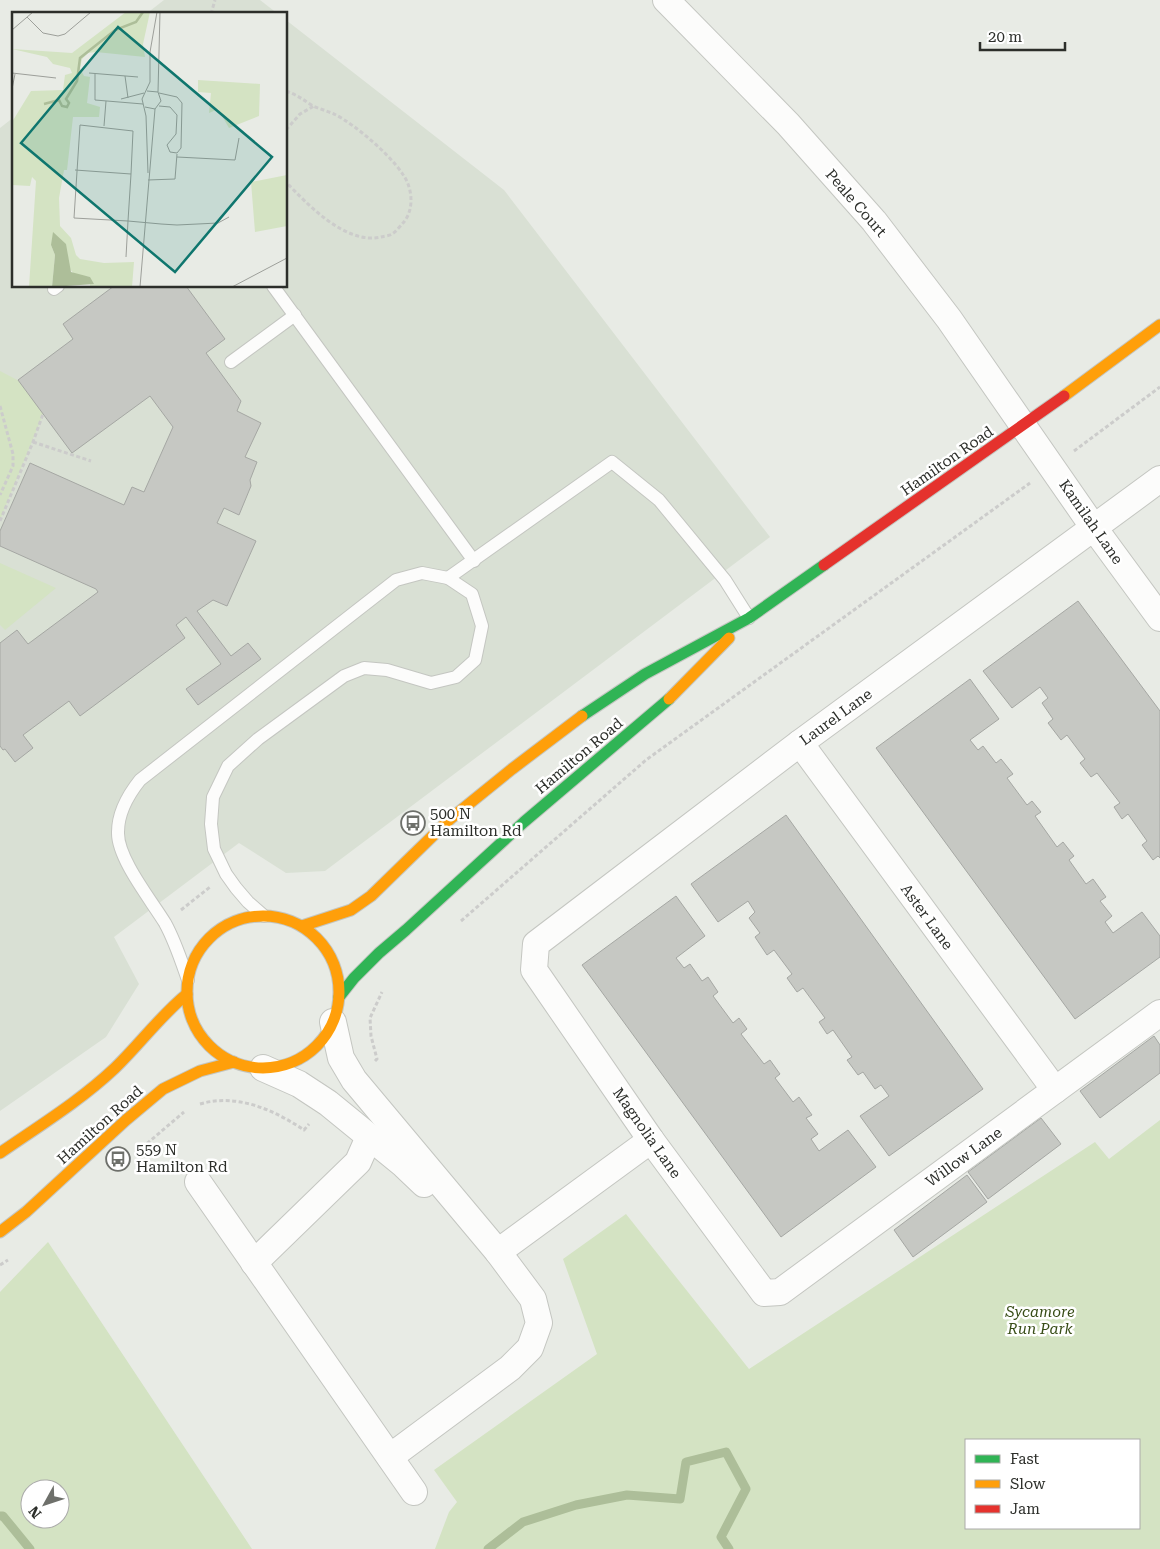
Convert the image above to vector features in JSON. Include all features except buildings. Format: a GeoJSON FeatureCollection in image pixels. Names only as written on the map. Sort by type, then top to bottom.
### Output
{"type":"FeatureCollection","features":[{"type":"Feature","properties":{"kind":"main road","name":"Hamilton Road"},"geometry":{"type":"LineString","coordinates":[[302,926],[351,910],[371,896],[449,820],[583,715],[645,674],[749,618],[1023,426],[1160,325]]}},
{"type":"Feature","properties":{"kind":"main road","name":"Hamilton Road"},"geometry":{"type":"LineString","coordinates":[[339,997],[348,984],[386,945],[406,930],[524,822],[664,704],[749,618]]}},
{"type":"Feature","properties":{"kind":"main road"},"geometry":{"type":"LineString","coordinates":[[264,916],[284,918],[302,926],[318,939],[330,957],[337,976],[339,997],[333,1022],[321,1041],[305,1056],[285,1065],[263,1068],[234,1062],[215,1051],[200,1035],[191,1015],[187,994],[188,980],[194,959],[206,941],[223,927],[243,918],[264,916]]}},
{"type":"Feature","properties":{"kind":"main road"},"geometry":{"type":"LineString","coordinates":[[0,1153],[81,1095],[113,1069],[172,1005],[187,994]]}},
{"type":"Feature","properties":{"kind":"main road","name":"Hamilton Road"},"geometry":{"type":"LineString","coordinates":[[0,1232],[26,1212],[126,1120],[163,1089],[200,1071],[234,1062]]}},
{"type":"Feature","properties":{"kind":"street","name":"Peale Court"},"geometry":{"type":"LineString","coordinates":[[666,0],[788,124],[874,221],[949,319],[1023,426]]}},
{"type":"Feature","properties":{"kind":"street","name":"Kamilah Lane"},"geometry":{"type":"LineString","coordinates":[[1023,426],[1160,618]]}},
{"type":"Feature","properties":{"kind":"street","name":"Laurel Lane"},"geometry":{"type":"LineString","coordinates":[[534,970],[536,944],[800,743],[1160,479]]}},
{"type":"Feature","properties":{"kind":"street","name":"Aster Lane"},"geometry":{"type":"LineString","coordinates":[[800,743],[1055,1090]]}},
{"type":"Feature","properties":{"kind":"street","name":"Magnolia Lane"},"geometry":{"type":"LineString","coordinates":[[534,970],[650,1140],[764,1293]]}},
{"type":"Feature","properties":{"kind":"street","name":"Willow Lane"},"geometry":{"type":"LineString","coordinates":[[764,1293],[780,1292],[1160,1013]]}},
{"type":"Feature","properties":{"kind":"street"},"geometry":{"type":"LineString","coordinates":[[333,1022],[342,1058],[354,1080],[498,1252],[533,1299],[539,1323],[530,1348],[510,1368],[390,1457]]}},
{"type":"Feature","properties":{"kind":"street"},"geometry":{"type":"LineString","coordinates":[[263,1068],[299,1084],[328,1104],[404,1165],[498,1252]]}},
{"type":"Feature","properties":{"kind":"street"},"geometry":{"type":"LineString","coordinates":[[254,1263],[358,1162],[369,1137]]}},
{"type":"Feature","properties":{"kind":"street"},"geometry":{"type":"LineString","coordinates":[[498,1252],[650,1140]]}},
{"type":"Feature","properties":{"kind":"street"},"geometry":{"type":"LineString","coordinates":[[198,1182],[414,1492]]}},
{"type":"Feature","properties":{"kind":"lane"},"geometry":{"type":"LineString","coordinates":[[275,288],[474,561]]}},
{"type":"Feature","properties":{"kind":"lane"},"geometry":{"type":"LineString","coordinates":[[230,362],[295,315]]}},
{"type":"Feature","properties":{"kind":"lane"},"geometry":{"type":"LineString","coordinates":[[448,578],[612,462],[659,500],[725,580],[749,618]]}},
{"type":"Feature","properties":{"kind":"lane"},"geometry":{"type":"LineString","coordinates":[[188,980],[171,934],[139,883],[123,853],[118,832],[122,809],[129,794],[140,780],[396,580],[422,573],[448,578],[472,594],[482,626],[475,660],[456,677],[431,683],[387,670],[364,668],[344,676],[258,739],[228,766],[213,797],[211,824],[214,849],[226,874],[236,888],[264,916]]}},
{"type":"Feature","properties":{"kind":"path"},"geometry":{"type":"LineString","coordinates":[[288,92],[314,106],[335,114],[362,133],[396,166],[408,184],[412,200],[409,217],[393,234],[374,238],[359,236],[335,225],[307,204],[288,184]]}},
{"type":"Feature","properties":{"kind":"path"},"geometry":{"type":"LineString","coordinates":[[288,128],[300,114],[314,106]]}},
{"type":"Feature","properties":{"kind":"path"},"geometry":{"type":"LineString","coordinates":[[1071,454],[1160,387]]}},
{"type":"Feature","properties":{"kind":"path"},"geometry":{"type":"LineString","coordinates":[[0,406],[13,454],[13,466],[0,495]]}},
{"type":"Feature","properties":{"kind":"path"},"geometry":{"type":"LineString","coordinates":[[0,521],[43,414]]}},
{"type":"Feature","properties":{"kind":"path"},"geometry":{"type":"LineString","coordinates":[[33,442],[90,462]]}},
{"type":"Feature","properties":{"kind":"path"},"geometry":{"type":"LineString","coordinates":[[455,926],[646,760],[1036,478]]}},
{"type":"Feature","properties":{"kind":"path"},"geometry":{"type":"LineString","coordinates":[[177,913],[213,885]]}},
{"type":"Feature","properties":{"kind":"path"},"geometry":{"type":"LineString","coordinates":[[371,1065],[377,1059],[371,1036],[370,1018],[384,987]]}},
{"type":"Feature","properties":{"kind":"path"},"geometry":{"type":"LineString","coordinates":[[198,1105],[212,1101],[240,1102],[259,1106],[288,1119],[304,1130],[314,1117]]}},
{"type":"Feature","properties":{"kind":"path"},"geometry":{"type":"LineString","coordinates":[[135,1153],[190,1107]]}},
{"type":"Feature","properties":{"kind":"path"},"geometry":{"type":"LineString","coordinates":[[0,1265],[14,1255]]}},
{"type":"Feature","properties":{"kind":"shaded area"},"geometry":{"type":"Polygon","coordinates":[[[164,0],[260,0],[275,12],[149,12],[164,0]]]}},
{"type":"Feature","properties":{"kind":"shaded area"},"geometry":{"type":"Polygon","coordinates":[[[288,22],[504,190],[770,537],[325,871],[286,873],[239,843],[114,937],[139,984],[106,1037],[0,1111],[0,128],[12,119],[12,288],[288,288],[288,22]]]}},
{"type":"Feature","properties":{"kind":"green space"},"geometry":{"type":"Polygon","coordinates":[[[0,371],[50,397],[0,520],[0,371]]]}},
{"type":"Feature","properties":{"kind":"green space"},"geometry":{"type":"Polygon","coordinates":[[[0,563],[56,588],[5,630],[0,625],[0,563]]]}},
{"type":"Feature","properties":{"kind":"green space","name":"Sycamore Run Park"},"geometry":{"type":"Polygon","coordinates":[[[1160,1120],[1160,1549],[435,1549],[449,1512],[457,1502],[434,1470],[597,1354],[563,1259],[626,1214],[749,1369],[1095,1142],[1109,1159],[1160,1120]]]}},
{"type":"Feature","properties":{"kind":"green space"},"geometry":{"type":"Polygon","coordinates":[[[48,1242],[252,1549],[0,1549],[0,1292],[48,1242]]]}},
{"type":"Feature","properties":{"kind":"waterway"},"geometry":{"type":"LineString","coordinates":[[488,1549],[523,1522],[576,1505],[627,1495],[680,1499],[686,1462],[726,1452],[746,1489],[721,1537],[729,1549]]}},
{"type":"Feature","properties":{"kind":"waterway"},"geometry":{"type":"LineString","coordinates":[[0,1516],[3,1516],[30,1549]]}},
{"type":"Feature","properties":{"kind":"traffic: fast"},"geometry":{"type":"LineString","coordinates":[[582,716],[645,674],[749,618],[824,565]]}},
{"type":"Feature","properties":{"kind":"traffic: fast"},"geometry":{"type":"LineString","coordinates":[[339,997],[354,978],[379,953],[524,822],[669,699]]}},
{"type":"Feature","properties":{"kind":"traffic: slow"},"geometry":{"type":"LineString","coordinates":[[1064,396],[1160,325]]}},
{"type":"Feature","properties":{"kind":"traffic: slow"},"geometry":{"type":"LineString","coordinates":[[669,699],[729,638]]}},
{"type":"Feature","properties":{"kind":"traffic: slow"},"geometry":{"type":"LineString","coordinates":[[302,926],[351,910],[371,896],[449,820],[582,716]]}},
{"type":"Feature","properties":{"kind":"traffic: slow"},"geometry":{"type":"LineString","coordinates":[[263,916],[292,922],[305,929],[316,939],[326,950],[333,963],[339,992],[333,1021],[326,1034],[316,1045],[305,1055],[292,1062],[263,1068],[234,1062],[221,1055],[210,1045],[200,1034],[193,1021],[187,992],[193,963],[200,950],[210,939],[221,929],[234,922],[263,916]]}},
{"type":"Feature","properties":{"kind":"traffic: slow"},"geometry":{"type":"LineString","coordinates":[[0,1153],[59,1113],[102,1080],[168,1011],[187,994]]}},
{"type":"Feature","properties":{"kind":"traffic: slow"},"geometry":{"type":"LineString","coordinates":[[0,1232],[26,1212],[126,1120],[163,1089],[200,1071],[234,1062]]}},
{"type":"Feature","properties":{"kind":"traffic: jam"},"geometry":{"type":"LineString","coordinates":[[824,565],[1064,396]]}},
{"type":"Feature","properties":{"kind":"place","name":"500 N Hamilton Rd"},"geometry":{"type":"Point","coordinates":[413,823]}},
{"type":"Feature","properties":{"kind":"place","name":"559 N Hamilton Rd"},"geometry":{"type":"Point","coordinates":[118,1159]}}]}
